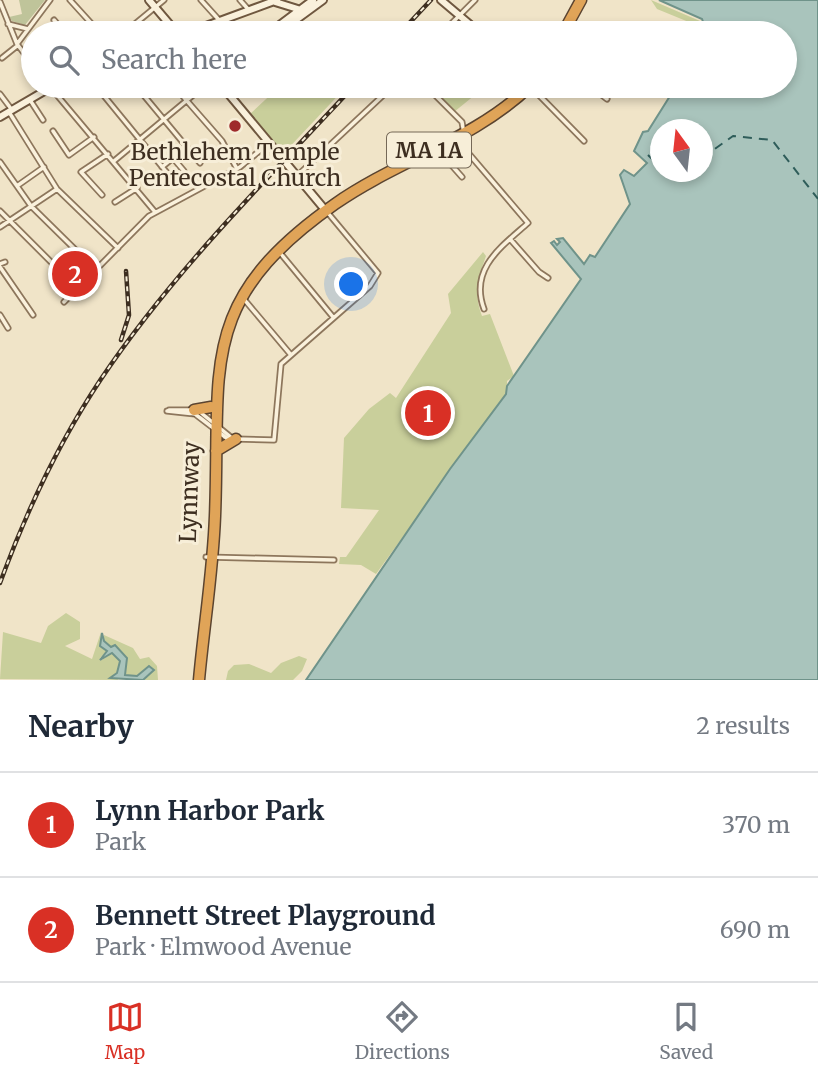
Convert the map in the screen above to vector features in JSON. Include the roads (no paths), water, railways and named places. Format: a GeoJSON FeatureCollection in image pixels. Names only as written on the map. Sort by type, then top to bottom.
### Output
{"type":"FeatureCollection","features":[{"type":"Feature","properties":{"kind":"highway"},"geometry":{"type":"LineString","coordinates":[[570,21],[581,0]]}},
{"type":"Feature","properties":{"kind":"highway"},"geometry":{"type":"LineString","coordinates":[[576,21],[587,0]]}},
{"type":"Feature","properties":{"kind":"highway","name":"Lynnway"},"geometry":{"type":"LineString","coordinates":[[197,680],[216,451],[211,407],[214,354],[231,302],[269,251],[382,174],[449,141],[506,98]]}},
{"type":"Feature","properties":{"kind":"highway","name":"Lynnway"},"geometry":{"type":"LineString","coordinates":[[209,557],[214,427],[221,349],[229,321],[242,296],[278,250],[383,166],[464,131],[499,112],[516,98]]}},
{"type":"Feature","properties":{"kind":"highway"},"geometry":{"type":"LineString","coordinates":[[449,141],[466,149]]}},
{"type":"Feature","properties":{"kind":"highway"},"geometry":{"type":"LineString","coordinates":[[194,410],[211,407]]}},
{"type":"Feature","properties":{"kind":"highway"},"geometry":{"type":"LineString","coordinates":[[216,451],[236,439]]}},
{"type":"Feature","properties":{"kind":"main road"},"geometry":{"type":"LineString","coordinates":[[149,0],[167,21]]}},
{"type":"Feature","properties":{"kind":"main road"},"geometry":{"type":"LineString","coordinates":[[292,21],[313,0]]}},
{"type":"Feature","properties":{"kind":"main road"},"geometry":{"type":"LineString","coordinates":[[288,21],[323,0]]}},
{"type":"Feature","properties":{"kind":"main road"},"geometry":{"type":"LineString","coordinates":[[441,0],[466,21]]}},
{"type":"Feature","properties":{"kind":"main road"},"geometry":{"type":"LineString","coordinates":[[220,21],[270,2],[290,3],[303,11]]}},
{"type":"Feature","properties":{"kind":"main road"},"geometry":{"type":"LineString","coordinates":[[0,117],[33,98]]}},
{"type":"Feature","properties":{"kind":"main road"},"geometry":{"type":"LineString","coordinates":[[232,98],[327,211]]}},
{"type":"Feature","properties":{"kind":"street"},"geometry":{"type":"LineString","coordinates":[[35,21],[50,0]]}},
{"type":"Feature","properties":{"kind":"street"},"geometry":{"type":"LineString","coordinates":[[70,0],[89,21]]}},
{"type":"Feature","properties":{"kind":"street"},"geometry":{"type":"LineString","coordinates":[[138,21],[164,0]]}},
{"type":"Feature","properties":{"kind":"street"},"geometry":{"type":"LineString","coordinates":[[201,0],[220,21]]}},
{"type":"Feature","properties":{"kind":"street"},"geometry":{"type":"LineString","coordinates":[[240,0],[250,10]]}},
{"type":"Feature","properties":{"kind":"street"},"geometry":{"type":"LineString","coordinates":[[452,21],[475,0]]}},
{"type":"Feature","properties":{"kind":"street"},"geometry":{"type":"LineString","coordinates":[[0,2],[21,50]]}},
{"type":"Feature","properties":{"kind":"street"},"geometry":{"type":"LineString","coordinates":[[8,24],[21,27]]}},
{"type":"Feature","properties":{"kind":"street"},"geometry":{"type":"LineString","coordinates":[[2,58],[21,40]]}},
{"type":"Feature","properties":{"kind":"street"},"geometry":{"type":"LineString","coordinates":[[0,94],[57,188],[118,248]]}},
{"type":"Feature","properties":{"kind":"street"},"geometry":{"type":"LineString","coordinates":[[61,98],[155,212]]}},
{"type":"Feature","properties":{"kind":"street"},"geometry":{"type":"LineString","coordinates":[[106,98],[168,174]]}},
{"type":"Feature","properties":{"kind":"street"},"geometry":{"type":"LineString","coordinates":[[146,98],[200,163]]}},
{"type":"Feature","properties":{"kind":"street"},"geometry":{"type":"LineString","coordinates":[[184,98],[222,141],[237,169]]}},
{"type":"Feature","properties":{"kind":"street"},"geometry":{"type":"LineString","coordinates":[[114,161],[190,98]]}},
{"type":"Feature","properties":{"kind":"street"},"geometry":{"type":"LineString","coordinates":[[297,176],[380,98]]}},
{"type":"Feature","properties":{"kind":"street"},"geometry":{"type":"LineString","coordinates":[[438,98],[461,121],[466,149],[528,223],[487,261],[478,290],[484,309]]}},
{"type":"Feature","properties":{"kind":"street"},"geometry":{"type":"LineString","coordinates":[[542,98],[584,141]]}},
{"type":"Feature","properties":{"kind":"street"},"geometry":{"type":"LineString","coordinates":[[30,100],[43,120]]}},
{"type":"Feature","properties":{"kind":"street"},"geometry":{"type":"LineString","coordinates":[[53,131],[69,155],[94,137]]}},
{"type":"Feature","properties":{"kind":"street"},"geometry":{"type":"LineString","coordinates":[[64,302],[155,212],[237,169],[269,143]]}},
{"type":"Feature","properties":{"kind":"street"},"geometry":{"type":"LineString","coordinates":[[435,147],[462,177]]}},
{"type":"Feature","properties":{"kind":"street"},"geometry":{"type":"LineString","coordinates":[[102,195],[81,172],[108,154]]}},
{"type":"Feature","properties":{"kind":"street"},"geometry":{"type":"LineString","coordinates":[[162,167],[173,159],[184,171]]}},
{"type":"Feature","properties":{"kind":"street"},"geometry":{"type":"LineString","coordinates":[[0,162],[2,169],[31,205],[96,270]]}},
{"type":"Feature","properties":{"kind":"street"},"geometry":{"type":"LineString","coordinates":[[17,186],[44,167]]}},
{"type":"Feature","properties":{"kind":"street"},"geometry":{"type":"LineString","coordinates":[[0,227],[57,188]]}},
{"type":"Feature","properties":{"kind":"street"},"geometry":{"type":"LineString","coordinates":[[116,202],[137,188]]}},
{"type":"Feature","properties":{"kind":"street"},"geometry":{"type":"LineString","coordinates":[[0,211],[78,289]]}},
{"type":"Feature","properties":{"kind":"street"},"geometry":{"type":"LineString","coordinates":[[214,427],[194,414],[167,411],[194,410],[214,427],[226,440],[274,440],[279,369],[291,355],[370,286],[378,273],[327,211]]}},
{"type":"Feature","properties":{"kind":"street"},"geometry":{"type":"LineString","coordinates":[[510,239],[539,272],[548,278]]}},
{"type":"Feature","properties":{"kind":"street"},"geometry":{"type":"LineString","coordinates":[[278,250],[333,317]]}},
{"type":"Feature","properties":{"kind":"street"},"geometry":{"type":"LineString","coordinates":[[5,262],[0,266],[33,315]]}},
{"type":"Feature","properties":{"kind":"street"},"geometry":{"type":"LineString","coordinates":[[242,296],[291,355]]}},
{"type":"Feature","properties":{"kind":"street"},"geometry":{"type":"LineString","coordinates":[[0,315],[8,328]]}},
{"type":"Feature","properties":{"kind":"street"},"geometry":{"type":"LineString","coordinates":[[209,557],[334,560]]}},
{"type":"Feature","properties":{"kind":"water"},"geometry":{"type":"Polygon","coordinates":[[[659,0],[818,0],[818,680],[306,680],[450,469],[506,394],[507,386],[581,279],[551,243],[554,241],[557,245],[560,242],[557,239],[563,238],[584,264],[590,255],[595,257],[630,204],[620,175],[624,170],[634,176],[647,163],[634,151],[643,132],[650,128],[650,182],[713,182],[713,119],[656,119],[669,98],[797,98],[797,21],[703,21],[659,0]]]}},
{"type":"Feature","properties":{"kind":"water"},"geometry":{"type":"Polygon","coordinates":[[[102,633],[104,641],[111,647],[115,645],[127,658],[125,675],[137,676],[149,666],[154,670],[143,680],[110,678],[117,673],[120,661],[112,653],[100,660],[107,651],[100,646],[102,633]]]}},
{"type":"Feature","properties":{"kind":"railway"},"geometry":{"type":"LineString","coordinates":[[411,21],[431,0]]}},
{"type":"Feature","properties":{"kind":"railway"},"geometry":{"type":"LineString","coordinates":[[0,583],[32,504],[57,453],[101,379],[189,264],[343,98]]}},
{"type":"Feature","properties":{"kind":"railway"},"geometry":{"type":"LineString","coordinates":[[121,340],[129,315],[126,271]]}},
{"type":"Feature","properties":{"kind":"place","name":"Bethlehem Temple Pentecostal Church"},"geometry":{"type":"Point","coordinates":[235,126]}},
{"type":"Feature","properties":{"kind":"place","name":"Bennett Street Playground"},"geometry":{"type":"Point","coordinates":[75,274]}},
{"type":"Feature","properties":{"kind":"place","name":"Lynn Harbor Park"},"geometry":{"type":"Point","coordinates":[428,413]}}]}
